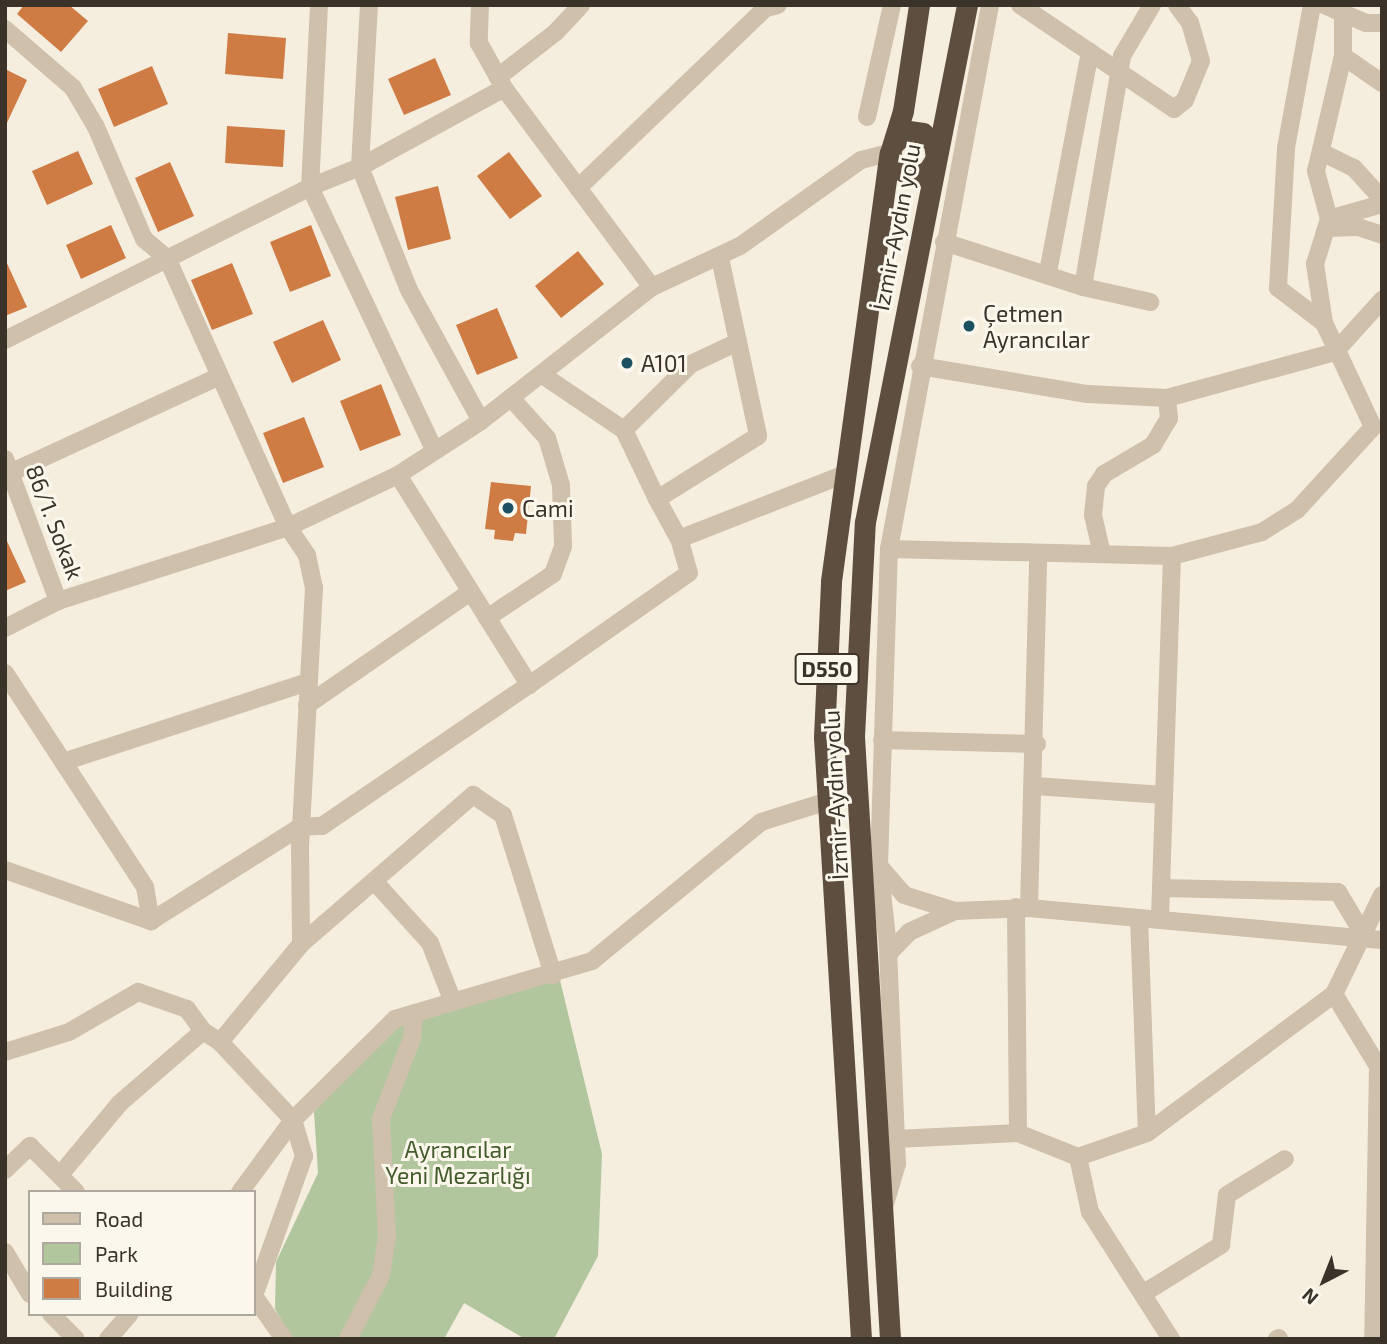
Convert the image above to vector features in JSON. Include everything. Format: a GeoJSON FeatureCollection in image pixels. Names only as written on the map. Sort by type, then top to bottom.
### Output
{"type":"FeatureCollection","features":[{"type":"Feature","properties":{"kind":"highway","name":"İzmir-Aydın yolu"},"geometry":{"type":"LineString","coordinates":[[862,1339],[824,737],[831,581],[892,148],[919,5]]}},
{"type":"Feature","properties":{"kind":"highway","name":"İzmir-Aydın yolu"},"geometry":{"type":"LineString","coordinates":[[890,1339],[866,888],[854,737],[865,522],[967,5]]}},
{"type":"Feature","properties":{"kind":"highway"},"geometry":{"type":"LineString","coordinates":[[908,131],[923,133],[934,143],[936,158],[928,171],[915,177],[900,172],[892,148],[908,131]]}},
{"type":"Feature","properties":{"kind":"highway"},"geometry":{"type":"LineString","coordinates":[[862,835],[879,866],[866,888]]}},
{"type":"Feature","properties":{"kind":"street"},"geometry":{"type":"LineString","coordinates":[[319,5],[310,187],[435,451]]}},
{"type":"Feature","properties":{"kind":"street"},"geometry":{"type":"LineString","coordinates":[[369,5],[360,167],[409,289],[481,421]]}},
{"type":"Feature","properties":{"kind":"street"},"geometry":{"type":"LineString","coordinates":[[480,5],[479,43],[501,82],[652,287]]}},
{"type":"Feature","properties":{"kind":"street"},"geometry":{"type":"LineString","coordinates":[[5,340],[310,187],[360,167],[501,82],[556,32],[581,5]]}},
{"type":"Feature","properties":{"kind":"street"},"geometry":{"type":"LineString","coordinates":[[867,117],[892,5]]}},
{"type":"Feature","properties":{"kind":"street"},"geometry":{"type":"LineString","coordinates":[[883,1214],[897,1164],[889,953],[879,866],[889,549],[920,366],[990,5]]}},
{"type":"Feature","properties":{"kind":"street"},"geometry":{"type":"LineString","coordinates":[[1020,5],[1174,109],[1185,100],[1201,61],[1190,23],[1177,5]]}},
{"type":"Feature","properties":{"kind":"street"},"geometry":{"type":"LineString","coordinates":[[1083,286],[1122,55],[1153,5]]}},
{"type":"Feature","properties":{"kind":"street"},"geometry":{"type":"LineString","coordinates":[[1312,5],[1286,148],[1278,288],[1324,323]]}},
{"type":"Feature","properties":{"kind":"street"},"geometry":{"type":"LineString","coordinates":[[1324,5],[1343,14],[1382,23]]}},
{"type":"Feature","properties":{"kind":"street"},"geometry":{"type":"LineString","coordinates":[[578,188],[770,6]]}},
{"type":"Feature","properties":{"kind":"street"},"geometry":{"type":"LineString","coordinates":[[889,549],[1172,556],[1262,533],[1297,510],[1377,430],[1335,352],[1324,323],[1315,264],[1328,223],[1317,171],[1343,56],[1343,14]]}},
{"type":"Feature","properties":{"kind":"street"},"geometry":{"type":"LineString","coordinates":[[5,29],[73,88],[96,127],[144,239],[167,258],[288,527],[307,555],[314,588],[300,827],[301,944]]}},
{"type":"Feature","properties":{"kind":"street"},"geometry":{"type":"LineString","coordinates":[[1048,272],[1090,52]]}},
{"type":"Feature","properties":{"kind":"street"},"geometry":{"type":"LineString","coordinates":[[1343,56],[1382,83]]}},
{"type":"Feature","properties":{"kind":"street"},"geometry":{"type":"LineString","coordinates":[[5,628],[58,601],[288,527],[398,475],[481,421],[652,287],[720,258],[860,160],[892,148]]}},
{"type":"Feature","properties":{"kind":"street"},"geometry":{"type":"LineString","coordinates":[[1321,152],[1354,168],[1382,201],[1328,223]]}},
{"type":"Feature","properties":{"kind":"street"},"geometry":{"type":"LineString","coordinates":[[1328,223],[1358,227],[1382,235]]}},
{"type":"Feature","properties":{"kind":"street"},"geometry":{"type":"LineString","coordinates":[[944,242],[1048,272],[1083,286],[1150,302]]}},
{"type":"Feature","properties":{"kind":"street"},"geometry":{"type":"LineString","coordinates":[[657,499],[758,436],[720,258]]}},
{"type":"Feature","properties":{"kind":"street"},"geometry":{"type":"LineString","coordinates":[[920,366],[1088,394],[1167,398],[1335,352],[1382,300]]}},
{"type":"Feature","properties":{"kind":"street"},"geometry":{"type":"LineString","coordinates":[[624,430],[691,364],[738,342]]}},
{"type":"Feature","properties":{"kind":"street"},"geometry":{"type":"LineString","coordinates":[[151,920],[300,827],[322,826],[689,573],[679,539],[624,430],[541,374]]}},
{"type":"Feature","properties":{"kind":"street"},"geometry":{"type":"LineString","coordinates":[[8,466],[220,376]]}},
{"type":"Feature","properties":{"kind":"street"},"geometry":{"type":"LineString","coordinates":[[487,618],[553,573],[563,546],[561,485],[547,438],[510,398]]}},
{"type":"Feature","properties":{"kind":"street"},"geometry":{"type":"LineString","coordinates":[[1102,554],[1093,515],[1096,486],[1104,474],[1153,445],[1169,418],[1167,398]]}},
{"type":"Feature","properties":{"kind":"street","name":"86/1. Sokak"},"geometry":{"type":"LineString","coordinates":[[8,466],[58,601]]}},
{"type":"Feature","properties":{"kind":"street"},"geometry":{"type":"LineString","coordinates":[[679,539],[845,474]]}},
{"type":"Feature","properties":{"kind":"street"},"geometry":{"type":"LineString","coordinates":[[398,475],[529,685]]}},
{"type":"Feature","properties":{"kind":"street"},"geometry":{"type":"LineString","coordinates":[[1018,1133],[1023,907],[1037,744],[1038,553]]}},
{"type":"Feature","properties":{"kind":"street"},"geometry":{"type":"LineString","coordinates":[[1160,918],[1172,556]]}},
{"type":"Feature","properties":{"kind":"street"},"geometry":{"type":"LineString","coordinates":[[307,705],[470,592]]}},
{"type":"Feature","properties":{"kind":"street"},"geometry":{"type":"LineString","coordinates":[[5,673],[145,887],[151,920]]}},
{"type":"Feature","properties":{"kind":"street"},"geometry":{"type":"LineString","coordinates":[[64,762],[308,682]]}},
{"type":"Feature","properties":{"kind":"street"},"geometry":{"type":"LineString","coordinates":[[882,740],[1037,744]]}},
{"type":"Feature","properties":{"kind":"street"},"geometry":{"type":"LineString","coordinates":[[1035,786],[1164,795]]}},
{"type":"Feature","properties":{"kind":"street"},"geometry":{"type":"LineString","coordinates":[[220,1042],[301,944],[473,795],[503,815],[554,975]]}},
{"type":"Feature","properties":{"kind":"street"},"geometry":{"type":"LineString","coordinates":[[241,1190],[293,1120],[395,1019],[554,975],[592,961],[761,822],[828,801]]}},
{"type":"Feature","properties":{"kind":"street"},"geometry":{"type":"LineString","coordinates":[[879,866],[904,895],[955,911],[1023,907],[1373,939]]}},
{"type":"Feature","properties":{"kind":"street"},"geometry":{"type":"LineString","coordinates":[[5,870],[151,920]]}},
{"type":"Feature","properties":{"kind":"street"},"geometry":{"type":"LineString","coordinates":[[374,881],[430,943],[453,1002]]}},
{"type":"Feature","properties":{"kind":"street"},"geometry":{"type":"LineString","coordinates":[[1161,888],[1338,891],[1373,939]]}},
{"type":"Feature","properties":{"kind":"street"},"geometry":{"type":"LineString","coordinates":[[896,1139],[1018,1133],[1078,1157],[1147,1133],[1334,994],[1373,939],[1382,895]]}},
{"type":"Feature","properties":{"kind":"street"},"geometry":{"type":"LineString","coordinates":[[889,953],[909,932],[955,911]]}},
{"type":"Feature","properties":{"kind":"street"},"geometry":{"type":"LineString","coordinates":[[1139,918],[1147,1133]]}},
{"type":"Feature","properties":{"kind":"street"},"geometry":{"type":"LineString","coordinates":[[5,1052],[69,1032],[138,992],[187,1009],[203,1031],[220,1042],[293,1120],[304,1156],[256,1290]]}},
{"type":"Feature","properties":{"kind":"street"},"geometry":{"type":"LineString","coordinates":[[1334,994],[1378,1066],[1373,1339]]}},
{"type":"Feature","properties":{"kind":"street"},"geometry":{"type":"LineString","coordinates":[[348,1339],[381,1275],[387,1237],[381,1119],[412,1038],[414,1014]]}},
{"type":"Feature","properties":{"kind":"street"},"geometry":{"type":"LineString","coordinates":[[60,1175],[120,1103],[203,1031]]}},
{"type":"Feature","properties":{"kind":"street"},"geometry":{"type":"LineString","coordinates":[[5,1170],[30,1146],[74,1190]]}},
{"type":"Feature","properties":{"kind":"street"},"geometry":{"type":"LineString","coordinates":[[1078,1157],[1090,1212],[1171,1339]]}},
{"type":"Feature","properties":{"kind":"street"},"geometry":{"type":"LineString","coordinates":[[1144,1293],[1221,1245],[1227,1195],[1285,1159]]}},
{"type":"Feature","properties":{"kind":"street"},"geometry":{"type":"LineString","coordinates":[[5,1252],[28,1291]]}},
{"type":"Feature","properties":{"kind":"street"},"geometry":{"type":"LineString","coordinates":[[256,1299],[284,1339]]}},
{"type":"Feature","properties":{"kind":"street"},"geometry":{"type":"LineString","coordinates":[[53,1316],[76,1339]]}},
{"type":"Feature","properties":{"kind":"street"},"geometry":{"type":"LineString","coordinates":[[108,1339],[128,1316]]}},
{"type":"Feature","properties":{"kind":"green space","name":"Ayrancılar Yeni Mezarlığı"},"geometry":{"type":"Polygon","coordinates":[[[560,980],[602,1154],[598,1256],[554,1339],[525,1339],[464,1303],[444,1339],[292,1339],[275,1309],[276,1262],[318,1173],[314,1112],[372,1044],[391,1030],[450,1007],[560,980]]]}},
{"type":"Feature","properties":{"kind":"building"},"geometry":{"type":"Polygon","coordinates":[[[24,5],[69,5],[88,21],[61,52],[17,14],[24,5]]]}},
{"type":"Feature","properties":{"kind":"building"},"geometry":{"type":"Polygon","coordinates":[[[228,33],[286,38],[283,79],[225,74],[228,33]]]}},
{"type":"Feature","properties":{"kind":"building"},"geometry":{"type":"Polygon","coordinates":[[[435,58],[451,95],[404,115],[388,79],[435,58]]]}},
{"type":"Feature","properties":{"kind":"building"},"geometry":{"type":"Polygon","coordinates":[[[152,66],[168,104],[114,127],[98,89],[152,66]]]}},
{"type":"Feature","properties":{"kind":"building"},"geometry":{"type":"Polygon","coordinates":[[[5,69],[27,80],[5,127],[5,69]]]}},
{"type":"Feature","properties":{"kind":"building"},"geometry":{"type":"Polygon","coordinates":[[[227,126],[285,130],[283,167],[225,163],[227,126]]]}},
{"type":"Feature","properties":{"kind":"building"},"geometry":{"type":"Polygon","coordinates":[[[78,151],[93,184],[47,205],[32,171],[78,151]]]}},
{"type":"Feature","properties":{"kind":"building"},"geometry":{"type":"Polygon","coordinates":[[[509,152],[542,196],[510,219],[477,176],[509,152]]]}},
{"type":"Feature","properties":{"kind":"building"},"geometry":{"type":"Polygon","coordinates":[[[170,162],[194,216],[158,232],[135,178],[170,162]]]}},
{"type":"Feature","properties":{"kind":"building"},"geometry":{"type":"Polygon","coordinates":[[[438,186],[451,239],[408,250],[395,197],[438,186]]]}},
{"type":"Feature","properties":{"kind":"building"},"geometry":{"type":"Polygon","coordinates":[[[111,225],[126,258],[81,279],[66,245],[111,225]]]}},
{"type":"Feature","properties":{"kind":"building"},"geometry":{"type":"Polygon","coordinates":[[[311,225],[331,276],[290,292],[270,242],[311,225]]]}},
{"type":"Feature","properties":{"kind":"building"},"geometry":{"type":"Polygon","coordinates":[[[578,251],[604,284],[561,318],[535,286],[578,251]]]}},
{"type":"Feature","properties":{"kind":"building"},"geometry":{"type":"Polygon","coordinates":[[[5,259],[27,307],[5,316],[5,259]]]}},
{"type":"Feature","properties":{"kind":"building"},"geometry":{"type":"Polygon","coordinates":[[[232,263],[253,314],[212,330],[191,280],[232,263]]]}},
{"type":"Feature","properties":{"kind":"building"},"geometry":{"type":"Polygon","coordinates":[[[497,308],[518,358],[477,375],[456,325],[497,308]]]}},
{"type":"Feature","properties":{"kind":"building"},"geometry":{"type":"Polygon","coordinates":[[[323,320],[341,360],[292,383],[273,342],[323,320]]]}},
{"type":"Feature","properties":{"kind":"building"},"geometry":{"type":"Polygon","coordinates":[[[381,384],[401,435],[360,451],[340,401],[381,384]]]}},
{"type":"Feature","properties":{"kind":"building"},"geometry":{"type":"Polygon","coordinates":[[[304,417],[324,467],[283,483],[263,433],[304,417]]]}},
{"type":"Feature","properties":{"kind":"building","name":"Cami"},"geometry":{"type":"Polygon","coordinates":[[[491,482],[531,486],[526,534],[515,533],[513,541],[494,539],[495,530],[485,529],[491,482]]]}},
{"type":"Feature","properties":{"kind":"building"},"geometry":{"type":"Polygon","coordinates":[[[5,537],[26,582],[5,591],[5,537]]]}},
{"type":"Feature","properties":{"kind":"place","name":"Çetmen Ayrancılar"},"geometry":{"type":"Point","coordinates":[969,326]}},
{"type":"Feature","properties":{"kind":"place","name":"A101"},"geometry":{"type":"Point","coordinates":[627,363]}},
{"type":"Feature","properties":{"kind":"place","name":"Cami"},"geometry":{"type":"Point","coordinates":[508,508]}}]}
